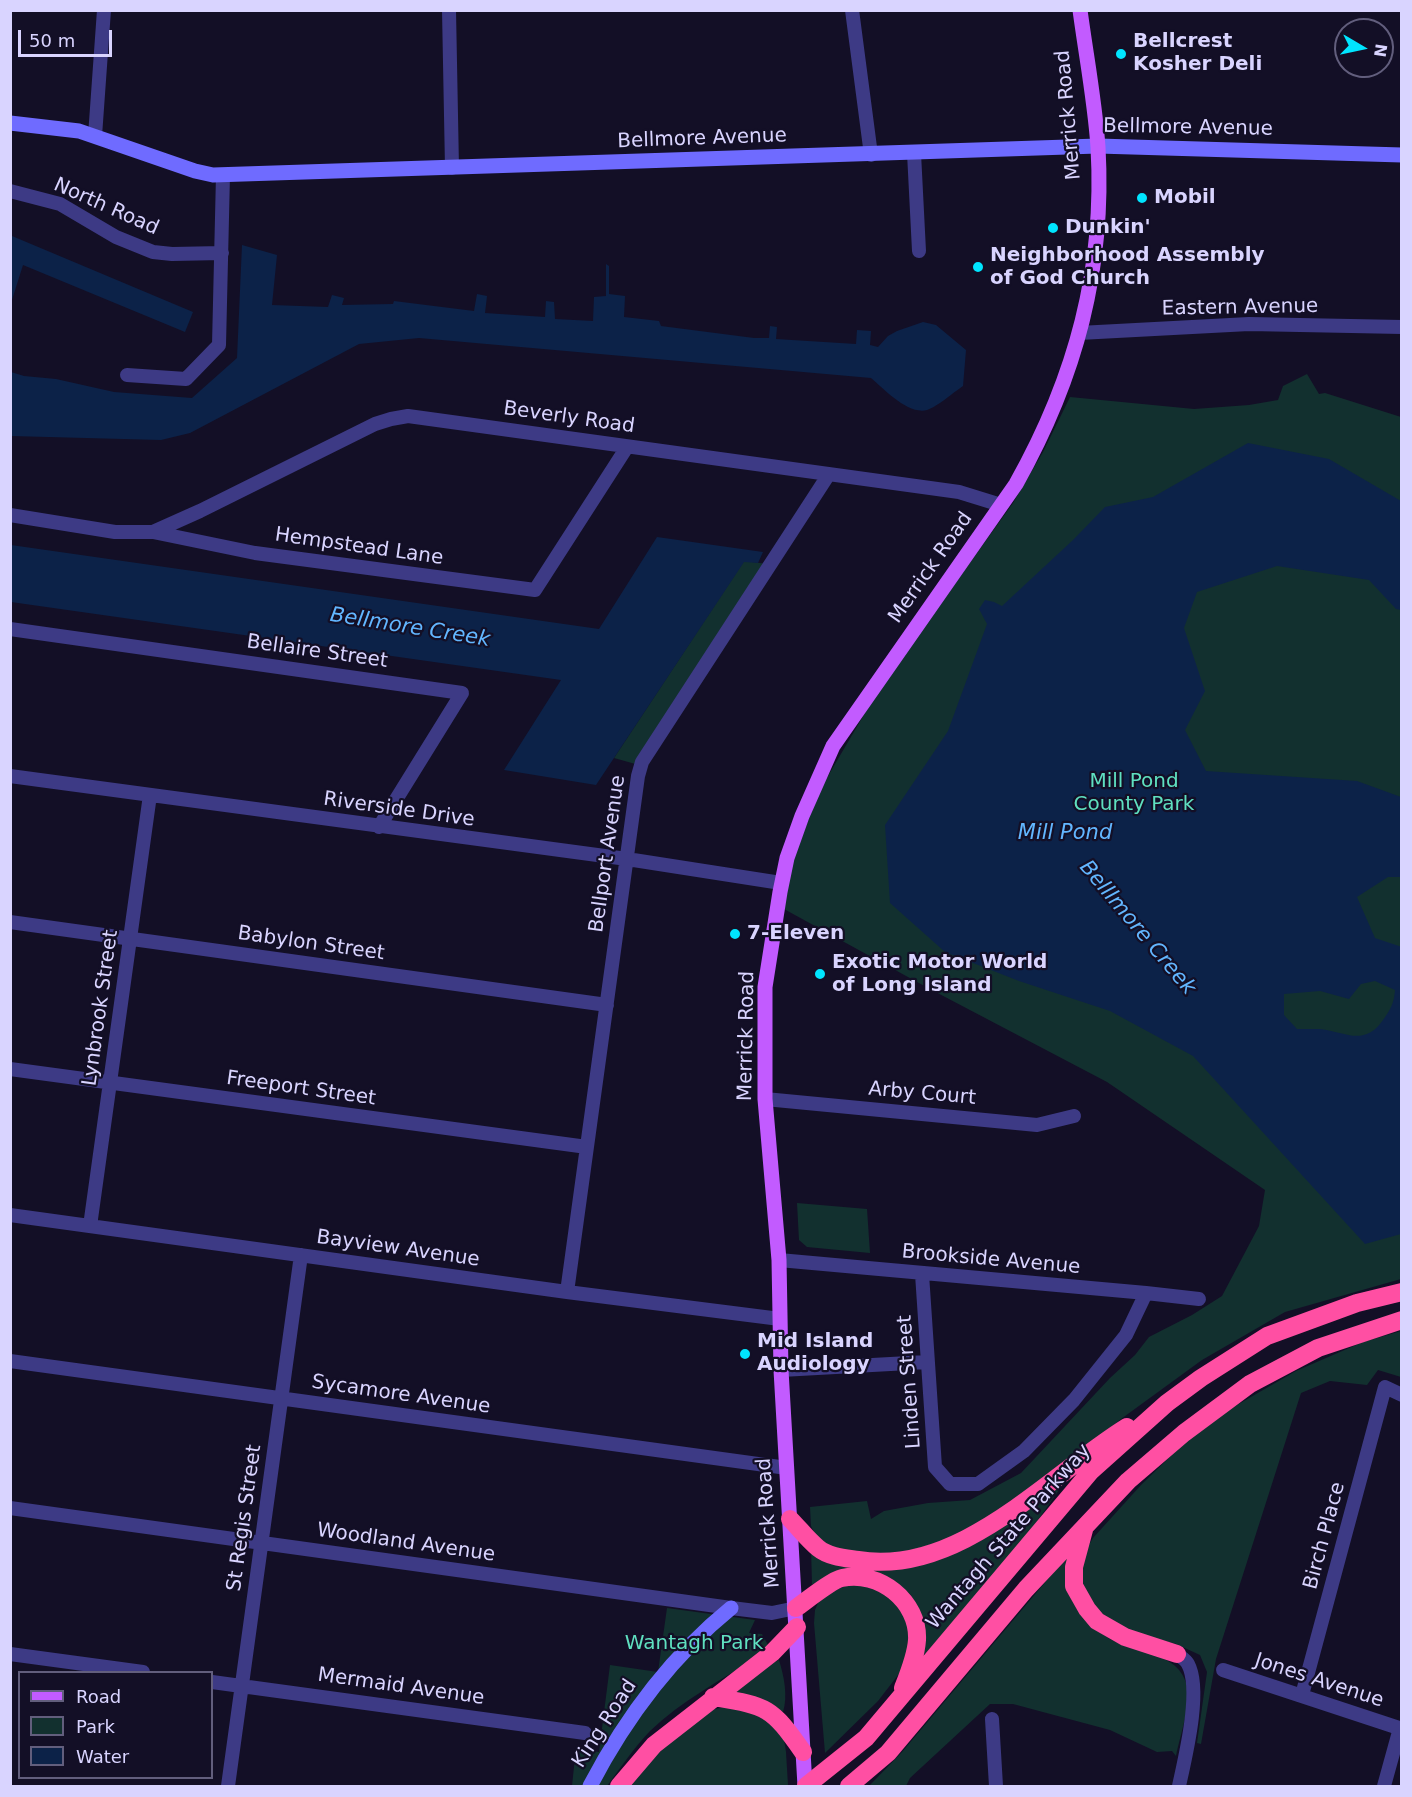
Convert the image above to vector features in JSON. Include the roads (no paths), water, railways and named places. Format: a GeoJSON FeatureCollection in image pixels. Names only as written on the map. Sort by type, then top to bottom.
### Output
{"type":"FeatureCollection","features":[{"type":"Feature","properties":{"kind":"highway","name":"Wantagh State Parkway"},"geometry":{"type":"LineString","coordinates":[[806,1786],[866,1738],[1091,1471],[1167,1403],[1201,1378],[1267,1336],[1357,1303],[1401,1292]]}},
{"type":"Feature","properties":{"kind":"highway"},"geometry":{"type":"LineString","coordinates":[[849,1786],[888,1753],[1026,1589],[1128,1481],[1185,1433],[1250,1384],[1318,1348],[1401,1320]]}},
{"type":"Feature","properties":{"kind":"highway"},"geometry":{"type":"LineString","coordinates":[[790,1519],[819,1548],[838,1557],[870,1562],[891,1562],[921,1556],[956,1544],[989,1527],[1101,1443],[1167,1403]]}},
{"type":"Feature","properties":{"kind":"highway"},"geometry":{"type":"LineString","coordinates":[[1084,1529],[1074,1568],[1074,1586],[1087,1609],[1097,1621],[1125,1637],[1177,1654]]}},
{"type":"Feature","properties":{"kind":"highway"},"geometry":{"type":"LineString","coordinates":[[796,1608],[841,1578],[861,1578],[894,1590],[904,1600],[914,1619],[917,1639],[912,1664],[901,1696]]}},
{"type":"Feature","properties":{"kind":"highway"},"geometry":{"type":"LineString","coordinates":[[619,1786],[654,1745],[772,1653],[797,1627]]}},
{"type":"Feature","properties":{"kind":"highway"},"geometry":{"type":"LineString","coordinates":[[713,1697],[752,1704],[772,1712],[803,1752]]}},
{"type":"Feature","properties":{"kind":"main road","name":"Merrick Road"},"geometry":{"type":"LineString","coordinates":[[806,1786],[781,1370],[779,1260],[765,1100],[765,987],[781,883],[802,816],[833,746],[1001,505],[1031,457],[1060,394],[1086,307],[1097,238],[1098,146],[1080,10]]}},
{"type":"Feature","properties":{"kind":"street"},"geometry":{"type":"LineString","coordinates":[[95,136],[104,10]]}},
{"type":"Feature","properties":{"kind":"street"},"geometry":{"type":"LineString","coordinates":[[449,10],[452,168]]}},
{"type":"Feature","properties":{"kind":"street"},"geometry":{"type":"LineString","coordinates":[[852,10],[871,155]]}},
{"type":"Feature","properties":{"kind":"street","name":"Bellmore Avenue"},"geometry":{"type":"LineString","coordinates":[[10,123],[79,131],[195,171],[213,175],[1098,146],[1401,154]]}},
{"type":"Feature","properties":{"kind":"street"},"geometry":{"type":"LineString","coordinates":[[914,153],[919,251]]}},
{"type":"Feature","properties":{"kind":"street"},"geometry":{"type":"LineString","coordinates":[[127,375],[186,379],[219,345],[222,175]]}},
{"type":"Feature","properties":{"kind":"street","name":"North Road"},"geometry":{"type":"LineString","coordinates":[[10,191],[60,204],[116,237],[153,252],[222,253]]}},
{"type":"Feature","properties":{"kind":"street","name":"Eastern Avenue"},"geometry":{"type":"LineString","coordinates":[[1079,333],[1249,324],[1401,327]]}},
{"type":"Feature","properties":{"kind":"street","name":"Beverly Road"},"geometry":{"type":"LineString","coordinates":[[153,531],[200,511],[375,424],[408,416],[959,492],[1001,505]]}},
{"type":"Feature","properties":{"kind":"street","name":"Hempstead Lane"},"geometry":{"type":"LineString","coordinates":[[10,515],[115,532],[153,531],[255,553],[535,590],[627,447]]}},
{"type":"Feature","properties":{"kind":"street","name":"Bellport Avenue"},"geometry":{"type":"LineString","coordinates":[[567,1292],[638,776],[642,762],[829,474]]}},
{"type":"Feature","properties":{"kind":"street","name":"Bellaire Street"},"geometry":{"type":"LineString","coordinates":[[10,629],[462,693],[379,827]]}},
{"type":"Feature","properties":{"kind":"street","name":"Riverside Drive"},"geometry":{"type":"LineString","coordinates":[[10,776],[627,859],[781,883]]}},
{"type":"Feature","properties":{"kind":"street","name":"Lynbrook Street"},"geometry":{"type":"LineString","coordinates":[[90,1226],[150,795]]}},
{"type":"Feature","properties":{"kind":"street","name":"Babylon Street"},"geometry":{"type":"LineString","coordinates":[[10,922],[607,1005]]}},
{"type":"Feature","properties":{"kind":"street","name":"Freeport Street"},"geometry":{"type":"LineString","coordinates":[[10,1069],[587,1148]]}},
{"type":"Feature","properties":{"kind":"street","name":"Arby Court"},"geometry":{"type":"LineString","coordinates":[[765,1100],[1036,1125],[1074,1116]]}},
{"type":"Feature","properties":{"kind":"street","name":"Bayview Avenue"},"geometry":{"type":"LineString","coordinates":[[10,1215],[780,1319]]}},
{"type":"Feature","properties":{"kind":"street","name":"St Regis Street"},"geometry":{"type":"LineString","coordinates":[[228,1786],[301,1255]]}},
{"type":"Feature","properties":{"kind":"street","name":"Brookside Avenue"},"geometry":{"type":"LineString","coordinates":[[779,1260],[1199,1299]]}},
{"type":"Feature","properties":{"kind":"street","name":"Linden Street"},"geometry":{"type":"LineString","coordinates":[[922,1274],[935,1467],[950,1485],[978,1484],[1024,1451],[1074,1400],[1126,1335],[1146,1293]]}},
{"type":"Feature","properties":{"kind":"street","name":"Sycamore Avenue"},"geometry":{"type":"LineString","coordinates":[[10,1361],[787,1468]]}},
{"type":"Feature","properties":{"kind":"street"},"geometry":{"type":"LineString","coordinates":[[781,1370],[927,1362]]}},
{"type":"Feature","properties":{"kind":"street","name":"Birch Place"},"geometry":{"type":"LineString","coordinates":[[1302,1695],[1385,1387],[1401,1395]]}},
{"type":"Feature","properties":{"kind":"street","name":"Woodland Avenue"},"geometry":{"type":"LineString","coordinates":[[10,1508],[731,1608],[772,1612],[796,1608]]}},
{"type":"Feature","properties":{"kind":"street","name":"King Road"},"geometry":{"type":"LineString","coordinates":[[590,1786],[608,1753],[657,1682],[708,1627],[731,1608]]}},
{"type":"Feature","properties":{"kind":"street"},"geometry":{"type":"LineString","coordinates":[[10,1654],[136,1671]]}},
{"type":"Feature","properties":{"kind":"street"},"geometry":{"type":"LineString","coordinates":[[1177,1654],[1187,1663],[1192,1678],[1192,1717],[1179,1786]]}},
{"type":"Feature","properties":{"kind":"street","name":"Jones Avenue"},"geometry":{"type":"LineString","coordinates":[[1223,1670],[1401,1728]]}},
{"type":"Feature","properties":{"kind":"street","name":"Mermaid Avenue"},"geometry":{"type":"LineString","coordinates":[[213,1682],[585,1733]]}},
{"type":"Feature","properties":{"kind":"street"},"geometry":{"type":"LineString","coordinates":[[992,1719],[996,1786]]}},
{"type":"Feature","properties":{"kind":"street"},"geometry":{"type":"LineString","coordinates":[[1384,1786],[1401,1728]]}},
{"type":"Feature","properties":{"kind":"water"},"geometry":{"type":"Polygon","coordinates":[[[12,236],[193,312],[185,332],[23,265],[11,303],[12,236]]]}},
{"type":"Feature","properties":{"kind":"water"},"geometry":{"type":"Polygon","coordinates":[[[242,245],[277,255],[272,305],[328,307],[332,295],[344,298],[342,305],[393,304],[394,301],[474,311],[477,294],[487,296],[485,313],[545,317],[546,301],[554,302],[555,319],[593,321],[594,297],[606,296],[606,264],[609,266],[609,294],[625,296],[624,317],[659,321],[661,326],[769,338],[770,326],[777,327],[776,339],[856,344],[857,330],[871,331],[870,345],[878,347],[888,336],[897,331],[923,322],[936,325],[966,350],[963,386],[936,406],[920,411],[904,405],[871,378],[419,338],[359,344],[190,433],[161,440],[11,436],[11,372],[114,392],[192,398],[237,358],[242,245]]]}},
{"type":"Feature","properties":{"kind":"water","name":"Mill Pond"},"geometry":{"type":"Polygon","coordinates":[[[1248,443],[1329,459],[1401,501],[1401,610],[1396,609],[1369,580],[1277,566],[1197,592],[1184,628],[1205,691],[1185,730],[1206,771],[1357,781],[1401,797],[1401,877],[1388,877],[1357,897],[1375,938],[1402,947],[1401,1234],[1365,1244],[1193,1056],[1110,1011],[1019,981],[945,952],[890,903],[885,825],[948,731],[987,624],[979,609],[985,600],[1002,606],[1105,507],[1153,497],[1248,443]],[[1375,981],[1361,984],[1349,999],[1320,991],[1284,994],[1284,1015],[1297,1029],[1320,1029],[1362,1036],[1376,1028],[1383,1020],[1392,1006],[1395,990],[1375,981]]]}},
{"type":"Feature","properties":{"kind":"water","name":"Bellmore Creek"},"geometry":{"type":"Polygon","coordinates":[[[657,537],[763,552],[758,563],[744,562],[596,785],[504,770],[561,680],[11,602],[11,545],[599,629],[657,537]]]}},
{"type":"Feature","properties":{"kind":"place","name":"Bellcrest Kosher Deli"},"geometry":{"type":"Point","coordinates":[1121,54]}},
{"type":"Feature","properties":{"kind":"place","name":"Mobil"},"geometry":{"type":"Point","coordinates":[1142,198]}},
{"type":"Feature","properties":{"kind":"place","name":"Dunkin'"},"geometry":{"type":"Point","coordinates":[1053,228]}},
{"type":"Feature","properties":{"kind":"place","name":"Neighborhood Assembly of God Church"},"geometry":{"type":"Point","coordinates":[978,267]}},
{"type":"Feature","properties":{"kind":"place","name":"7-Eleven"},"geometry":{"type":"Point","coordinates":[735,934]}},
{"type":"Feature","properties":{"kind":"place","name":"Exotic Motor World of Long Island"},"geometry":{"type":"Point","coordinates":[820,974]}},
{"type":"Feature","properties":{"kind":"place","name":"Mid Island Audiology"},"geometry":{"type":"Point","coordinates":[745,1354]}},
{"type":"Feature","properties":{"kind":"park label","name":"Mill Pond County Park"},"geometry":{"type":"Point","coordinates":[1134,794]}},
{"type":"Feature","properties":{"kind":"park label","name":"Wantagh Park"},"geometry":{"type":"Point","coordinates":[694,1644]}},
{"type":"Feature","properties":{"kind":"water label","name":"Belllmore Creek"},"geometry":{"type":"Point","coordinates":[1137,928]}}]}
